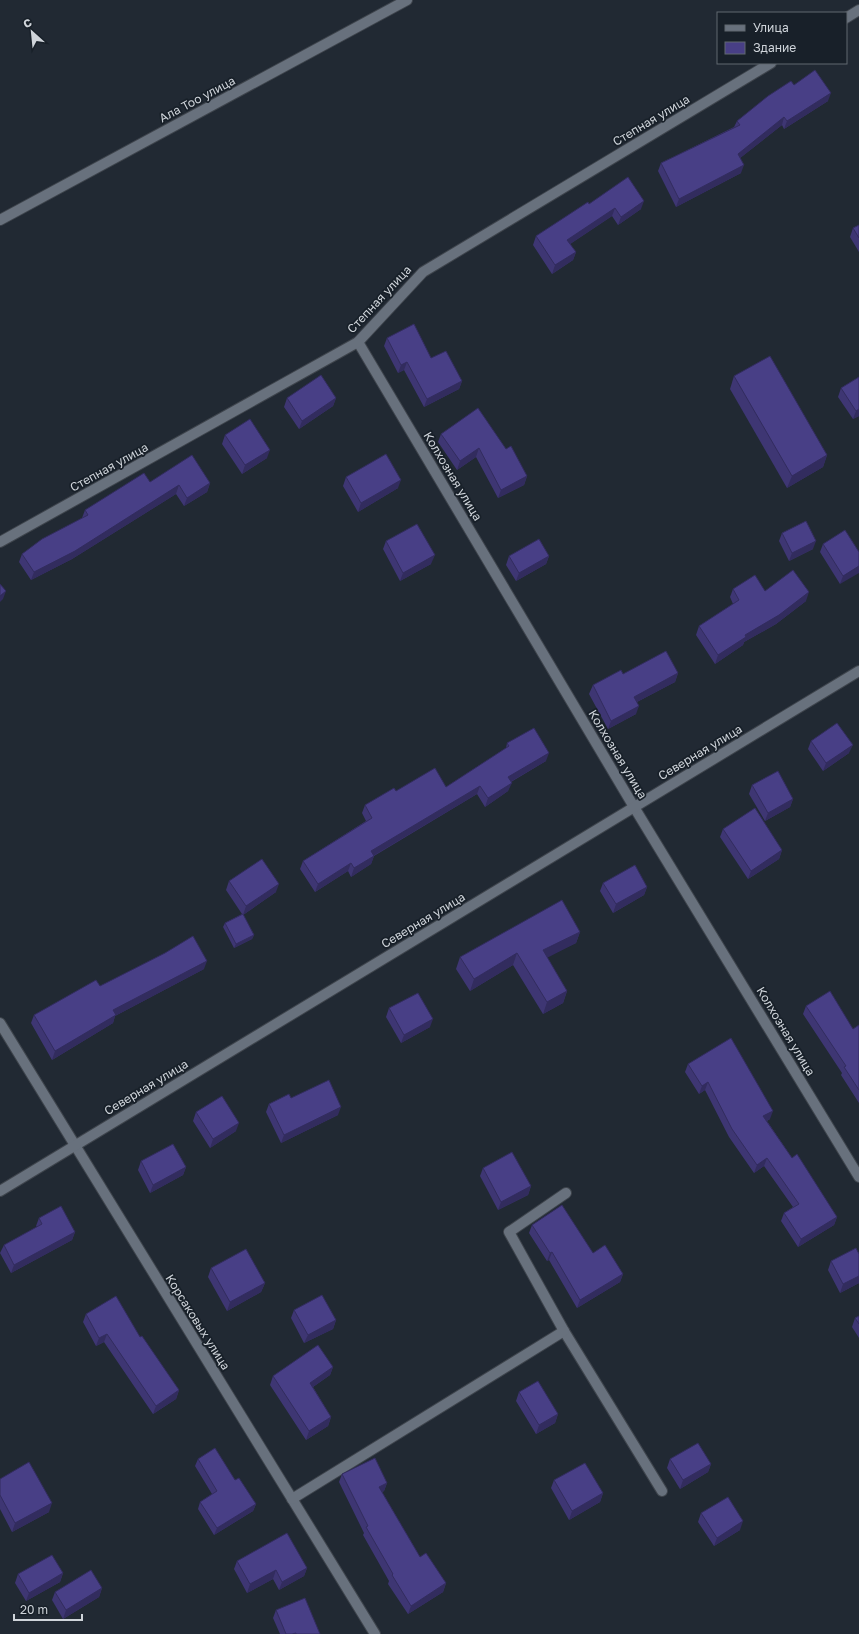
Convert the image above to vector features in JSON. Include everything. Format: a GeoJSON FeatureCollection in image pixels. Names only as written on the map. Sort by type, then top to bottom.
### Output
{"type":"FeatureCollection","features":[{"type":"Feature","properties":{"kind":"street","name":"Ала Тоо улица"},"geometry":{"type":"LineString","coordinates":[[0,220],[407,0]]}},
{"type":"Feature","properties":{"kind":"street"},"geometry":{"type":"LineString","coordinates":[[847,17],[859,10]]}},
{"type":"Feature","properties":{"kind":"street","name":"Степная улица"},"geometry":{"type":"LineString","coordinates":[[0,542],[358,342],[423,272],[769,64]]}},
{"type":"Feature","properties":{"kind":"street","name":"Колхозная улица"},"geometry":{"type":"LineString","coordinates":[[358,342],[634,807],[859,1177]]}},
{"type":"Feature","properties":{"kind":"street","name":"Северная улица"},"geometry":{"type":"LineString","coordinates":[[0,1191],[859,671]]}},
{"type":"Feature","properties":{"kind":"street","name":"Корсаковых улица"},"geometry":{"type":"LineString","coordinates":[[0,1023],[74,1146],[375,1634]]}},
{"type":"Feature","properties":{"kind":"street"},"geometry":{"type":"LineString","coordinates":[[566,1193],[509,1232],[564,1331],[662,1491]]}},
{"type":"Feature","properties":{"kind":"street"},"geometry":{"type":"LineString","coordinates":[[292,1499],[564,1331]]}},
{"type":"Feature","properties":{"kind":"building"},"geometry":{"type":"Polygon","coordinates":[[[815,70],[831,93],[787,121],[784,117],[738,154],[744,165],[679,199],[661,163],[740,125],[737,121],[768,96],[791,81],[794,85],[815,70]]]}},
{"type":"Feature","properties":{"kind":"building"},"geometry":{"type":"Polygon","coordinates":[[[628,177],[644,201],[621,217],[615,208],[567,240],[576,252],[555,265],[536,236],[588,202],[589,204],[628,177]]]}},
{"type":"Feature","properties":{"kind":"building"},"geometry":{"type":"Polygon","coordinates":[[[859,225],[859,238],[853,228],[859,225]]]}},
{"type":"Feature","properties":{"kind":"building"},"geometry":{"type":"Polygon","coordinates":[[[414,324],[431,358],[446,351],[462,381],[427,399],[407,362],[401,365],[387,338],[414,324]]]}},
{"type":"Feature","properties":{"kind":"building"},"geometry":{"type":"Polygon","coordinates":[[[770,356],[827,455],[792,476],[734,376],[770,356]]]}},
{"type":"Feature","properties":{"kind":"building"},"geometry":{"type":"Polygon","coordinates":[[[321,375],[336,398],[302,421],[287,398],[321,375]]]}},
{"type":"Feature","properties":{"kind":"building"},"geometry":{"type":"Polygon","coordinates":[[[859,377],[859,409],[856,411],[841,388],[859,377]]]}},
{"type":"Feature","properties":{"kind":"building"},"geometry":{"type":"Polygon","coordinates":[[[478,408],[506,449],[511,446],[527,476],[501,490],[479,448],[460,461],[441,434],[478,408]]]}},
{"type":"Feature","properties":{"kind":"building"},"geometry":{"type":"Polygon","coordinates":[[[250,419],[270,450],[245,465],[225,435],[250,419]]]}},
{"type":"Feature","properties":{"kind":"building"},"geometry":{"type":"Polygon","coordinates":[[[386,454],[401,480],[361,503],[346,477],[386,454]]]}},
{"type":"Feature","properties":{"kind":"building"},"geometry":{"type":"Polygon","coordinates":[[[192,455],[210,483],[187,498],[179,485],[75,551],[34,572],[22,554],[42,539],[88,515],[85,510],[144,473],[150,482],[192,455]]]}},
{"type":"Feature","properties":{"kind":"building"},"geometry":{"type":"Polygon","coordinates":[[[806,521],[816,541],[792,553],[782,533],[806,521]]]}},
{"type":"Feature","properties":{"kind":"building"},"geometry":{"type":"Polygon","coordinates":[[[417,524],[435,555],[403,573],[386,541],[417,524]]]}},
{"type":"Feature","properties":{"kind":"building"},"geometry":{"type":"Polygon","coordinates":[[[845,530],[859,552],[859,566],[843,576],[823,544],[845,530]]]}},
{"type":"Feature","properties":{"kind":"building"},"geometry":{"type":"Polygon","coordinates":[[[539,539],[549,556],[519,573],[509,556],[539,539]]]}},
{"type":"Feature","properties":{"kind":"building"},"geometry":{"type":"Polygon","coordinates":[[[793,570],[809,592],[779,615],[745,635],[746,637],[718,655],[699,626],[739,600],[733,589],[755,575],[765,591],[793,570]]]}},
{"type":"Feature","properties":{"kind":"building"},"geometry":{"type":"Polygon","coordinates":[[[0,584],[6,591],[0,596],[0,584]]]}},
{"type":"Feature","properties":{"kind":"building"},"geometry":{"type":"Polygon","coordinates":[[[666,651],[678,673],[634,697],[639,706],[611,721],[593,685],[621,670],[623,674],[666,651]]]}},
{"type":"Feature","properties":{"kind":"building"},"geometry":{"type":"Polygon","coordinates":[[[837,723],[853,745],[826,763],[811,741],[837,723]]]}},
{"type":"Feature","properties":{"kind":"building"},"geometry":{"type":"Polygon","coordinates":[[[534,728],[549,753],[508,777],[512,783],[488,798],[480,786],[371,851],[374,856],[354,868],[351,863],[318,884],[303,861],[372,818],[365,805],[394,788],[396,791],[435,768],[446,787],[509,746],[507,743],[534,728]]]}},
{"type":"Feature","properties":{"kind":"building"},"geometry":{"type":"Polygon","coordinates":[[[778,771],[793,799],[768,813],[752,785],[778,771]]]}},
{"type":"Feature","properties":{"kind":"building"},"geometry":{"type":"Polygon","coordinates":[[[755,808],[782,850],[751,871],[723,829],[755,808]]]}},
{"type":"Feature","properties":{"kind":"building"},"geometry":{"type":"Polygon","coordinates":[[[262,859],[279,884],[246,906],[229,881],[262,859]]]}},
{"type":"Feature","properties":{"kind":"building"},"geometry":{"type":"Polygon","coordinates":[[[635,865],[647,887],[616,904],[603,883],[635,865]]]}},
{"type":"Feature","properties":{"kind":"building"},"geometry":{"type":"Polygon","coordinates":[[[562,900],[580,932],[543,950],[567,991],[547,1002],[517,953],[474,979],[460,957],[562,900]]]}},
{"type":"Feature","properties":{"kind":"building"},"geometry":{"type":"Polygon","coordinates":[[[243,914],[254,935],[236,944],[225,923],[243,914]]]}},
{"type":"Feature","properties":{"kind":"building"},"geometry":{"type":"Polygon","coordinates":[[[193,936],[207,961],[113,1010],[116,1015],[55,1051],[34,1015],[96,980],[100,986],[165,953],[193,936]]]}},
{"type":"Feature","properties":{"kind":"building"},"geometry":{"type":"Polygon","coordinates":[[[830,991],[853,1029],[859,1025],[859,1090],[844,1067],[846,1066],[806,1006],[830,991]]]}},
{"type":"Feature","properties":{"kind":"building"},"geometry":{"type":"Polygon","coordinates":[[[418,993],[433,1019],[404,1035],[389,1008],[418,993]]]}},
{"type":"Feature","properties":{"kind":"building"},"geometry":{"type":"Polygon","coordinates":[[[731,1038],[773,1111],[763,1116],[792,1158],[797,1154],[837,1217],[801,1239],[784,1213],[799,1204],[767,1158],[757,1165],[732,1129],[708,1082],[702,1086],[688,1064],[731,1038]]]}},
{"type":"Feature","properties":{"kind":"building"},"geometry":{"type":"Polygon","coordinates":[[[329,1080],[341,1107],[284,1135],[269,1104],[289,1094],[291,1098],[329,1080]]]}},
{"type":"Feature","properties":{"kind":"building"},"geometry":{"type":"Polygon","coordinates":[[[222,1096],[239,1123],[213,1139],[196,1112],[222,1096]]]}},
{"type":"Feature","properties":{"kind":"building"},"geometry":{"type":"Polygon","coordinates":[[[173,1144],[186,1167],[153,1185],[141,1161],[173,1144]]]}},
{"type":"Feature","properties":{"kind":"building"},"geometry":{"type":"Polygon","coordinates":[[[512,1152],[531,1186],[501,1202],[483,1168],[512,1152]]]}},
{"type":"Feature","properties":{"kind":"building"},"geometry":{"type":"Polygon","coordinates":[[[562,1205],[593,1253],[605,1245],[623,1274],[580,1300],[552,1252],[550,1253],[532,1225],[562,1205]]]}},
{"type":"Feature","properties":{"kind":"building"},"geometry":{"type":"Polygon","coordinates":[[[61,1206],[75,1232],[14,1265],[4,1245],[42,1224],[39,1218],[61,1206]]]}},
{"type":"Feature","properties":{"kind":"building"},"geometry":{"type":"Polygon","coordinates":[[[856,1248],[859,1254],[859,1276],[843,1284],[831,1261],[856,1248]]]}},
{"type":"Feature","properties":{"kind":"building"},"geometry":{"type":"Polygon","coordinates":[[[246,1249],[265,1283],[230,1302],[211,1268],[246,1249]]]}},
{"type":"Feature","properties":{"kind":"building"},"geometry":{"type":"Polygon","coordinates":[[[322,1295],[336,1320],[308,1335],[294,1310],[322,1295]]]}},
{"type":"Feature","properties":{"kind":"building"},"geometry":{"type":"Polygon","coordinates":[[[116,1296],[140,1337],[142,1336],[179,1390],[156,1406],[107,1334],[99,1338],[86,1314],[116,1296]]]}},
{"type":"Feature","properties":{"kind":"building"},"geometry":{"type":"Polygon","coordinates":[[[859,1316],[859,1324],[855,1318],[859,1316]]]}},
{"type":"Feature","properties":{"kind":"building"},"geometry":{"type":"Polygon","coordinates":[[[318,1345],[333,1367],[310,1383],[331,1417],[309,1431],[273,1376],[318,1345]]]}},
{"type":"Feature","properties":{"kind":"building"},"geometry":{"type":"Polygon","coordinates":[[[538,1381],[558,1414],[539,1425],[519,1392],[538,1381]]]}},
{"type":"Feature","properties":{"kind":"building"},"geometry":{"type":"Polygon","coordinates":[[[698,1443],[711,1464],[683,1480],[670,1459],[698,1443]]]}},
{"type":"Feature","properties":{"kind":"building"},"geometry":{"type":"Polygon","coordinates":[[[215,1448],[235,1480],[239,1478],[256,1504],[217,1528],[200,1502],[217,1491],[198,1459],[215,1448]]]}},
{"type":"Feature","properties":{"kind":"building"},"geometry":{"type":"Polygon","coordinates":[[[375,1458],[387,1483],[379,1487],[420,1557],[426,1553],[446,1583],[411,1606],[366,1527],[368,1526],[342,1474],[375,1458]]]}},
{"type":"Feature","properties":{"kind":"building"},"geometry":{"type":"Polygon","coordinates":[[[29,1462],[52,1503],[15,1523],[0,1495],[0,1479],[29,1462]]]}},
{"type":"Feature","properties":{"kind":"building"},"geometry":{"type":"Polygon","coordinates":[[[585,1463],[603,1493],[572,1511],[554,1480],[585,1463]]]}},
{"type":"Feature","properties":{"kind":"building"},"geometry":{"type":"Polygon","coordinates":[[[728,1497],[743,1521],[717,1538],[701,1513],[728,1497]]]}},
{"type":"Feature","properties":{"kind":"building"},"geometry":{"type":"Polygon","coordinates":[[[287,1533],[307,1568],[282,1582],[276,1570],[250,1584],[237,1561],[287,1533]]]}},
{"type":"Feature","properties":{"kind":"building"},"geometry":{"type":"Polygon","coordinates":[[[52,1555],[63,1573],[29,1593],[18,1574],[52,1555]]]}},
{"type":"Feature","properties":{"kind":"building"},"geometry":{"type":"Polygon","coordinates":[[[91,1570],[102,1588],[66,1610],[55,1592],[91,1570]]]}},
{"type":"Feature","properties":{"kind":"building"},"geometry":{"type":"Polygon","coordinates":[[[305,1598],[320,1634],[286,1634],[276,1610],[305,1598]]]}}]}
